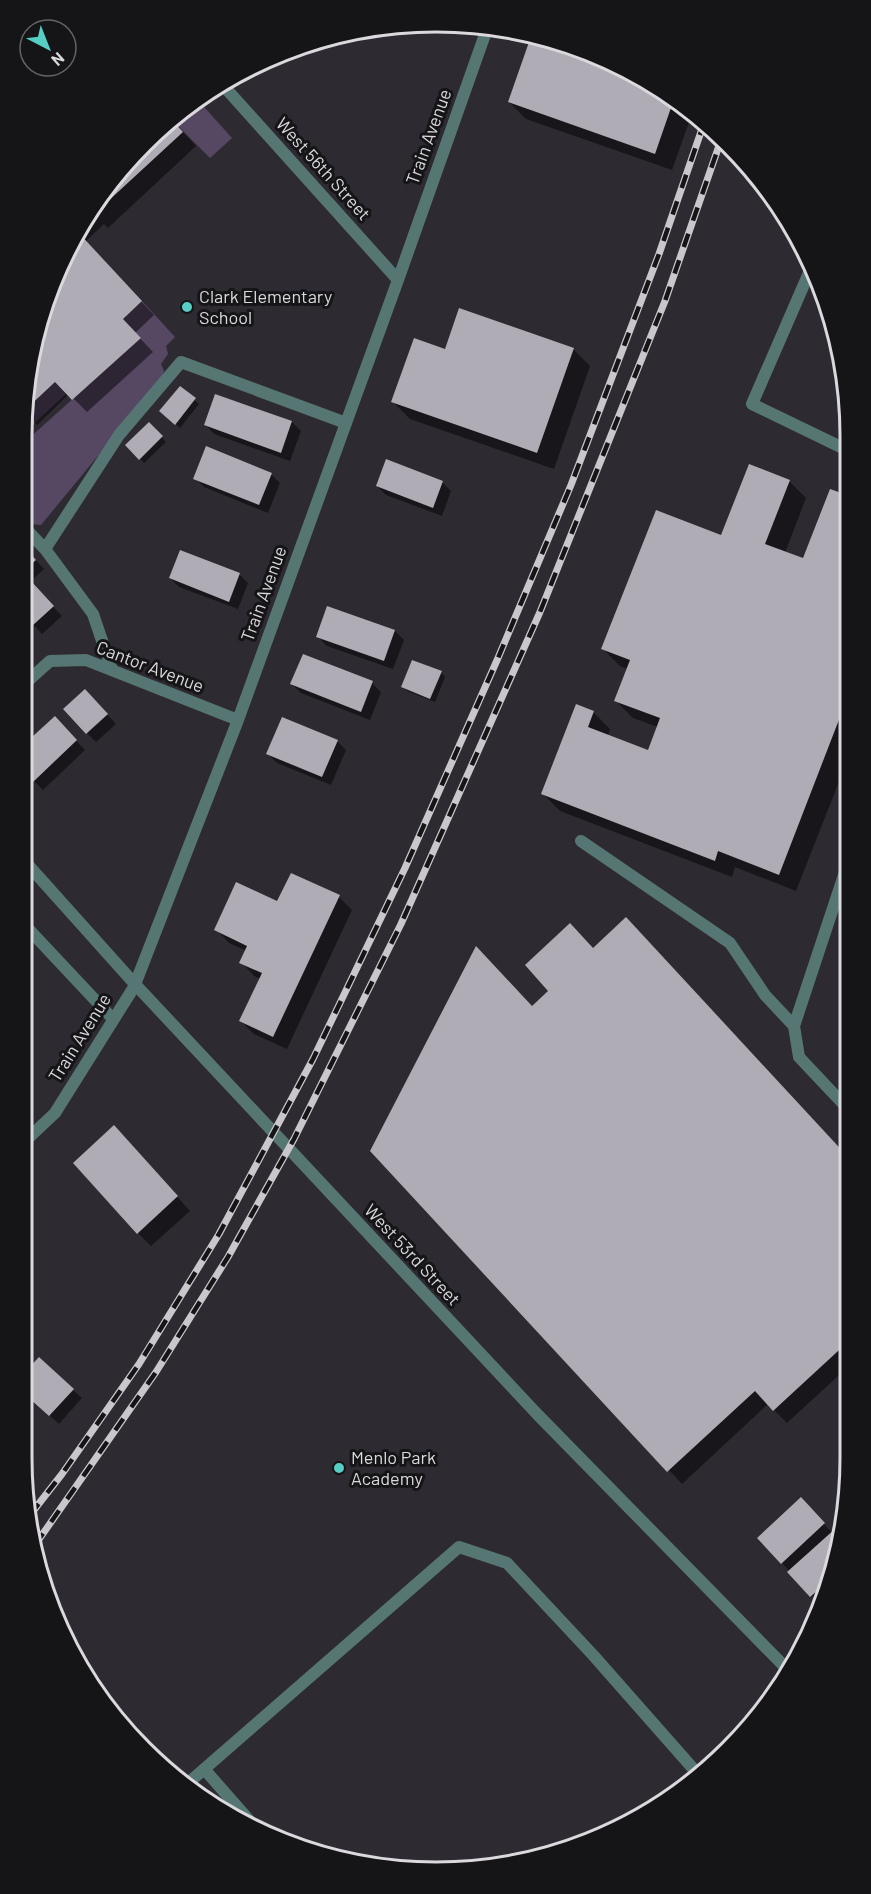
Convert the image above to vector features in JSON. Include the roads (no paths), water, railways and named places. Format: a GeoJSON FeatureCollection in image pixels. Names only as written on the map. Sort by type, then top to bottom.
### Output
{"type":"FeatureCollection","features":[{"type":"Feature","properties":{"kind":"street","name":"Train Avenue"},"geometry":{"type":"LineString","coordinates":[[32,1135],[55,1113],[134,987],[238,720],[485,35]]}},
{"type":"Feature","properties":{"kind":"street","name":"West 56th Street"},"geometry":{"type":"LineString","coordinates":[[227,90],[398,280]]}},
{"type":"Feature","properties":{"kind":"street"},"geometry":{"type":"LineString","coordinates":[[807,277],[752,404],[840,447]]}},
{"type":"Feature","properties":{"kind":"street"},"geometry":{"type":"LineString","coordinates":[[45,549],[119,435],[182,362],[346,423]]}},
{"type":"Feature","properties":{"kind":"street"},"geometry":{"type":"LineString","coordinates":[[32,535],[45,549],[93,614],[112,670]]}},
{"type":"Feature","properties":{"kind":"street","name":"Cantor Avenue"},"geometry":{"type":"LineString","coordinates":[[32,677],[50,661],[86,660],[238,720]]}},
{"type":"Feature","properties":{"kind":"street"},"geometry":{"type":"LineString","coordinates":[[581,841],[730,943],[765,994],[794,1026]]}},
{"type":"Feature","properties":{"kind":"street","name":"West 53rd Street"},"geometry":{"type":"LineString","coordinates":[[32,869],[97,943],[538,1415],[783,1665]]}},
{"type":"Feature","properties":{"kind":"street"},"geometry":{"type":"LineString","coordinates":[[840,887],[794,1026],[799,1057],[840,1100]]}},
{"type":"Feature","properties":{"kind":"street"},"geometry":{"type":"LineString","coordinates":[[32,933],[113,1019]]}},
{"type":"Feature","properties":{"kind":"street"},"geometry":{"type":"LineString","coordinates":[[192,1780],[459,1547],[507,1563],[593,1655],[693,1769]]}},
{"type":"Feature","properties":{"kind":"street"},"geometry":{"type":"LineString","coordinates":[[205,1770],[243,1814]]}},
{"type":"Feature","properties":{"kind":"railway"},"geometry":{"type":"LineString","coordinates":[[35,1509],[139,1364],[219,1234],[313,1059],[405,868],[498,658],[571,485],[659,254],[701,131]]}},
{"type":"Feature","properties":{"kind":"railway"},"geometry":{"type":"LineString","coordinates":[[39,1539],[156,1372],[228,1257],[294,1139],[401,924],[540,612],[665,301],[718,148]]}},
{"type":"Feature","properties":{"kind":"place","name":"Clark Elementary School"},"geometry":{"type":"Point","coordinates":[187,307]}},
{"type":"Feature","properties":{"kind":"place","name":"Menlo Park Academy"},"geometry":{"type":"Point","coordinates":[339,1468]}}]}
